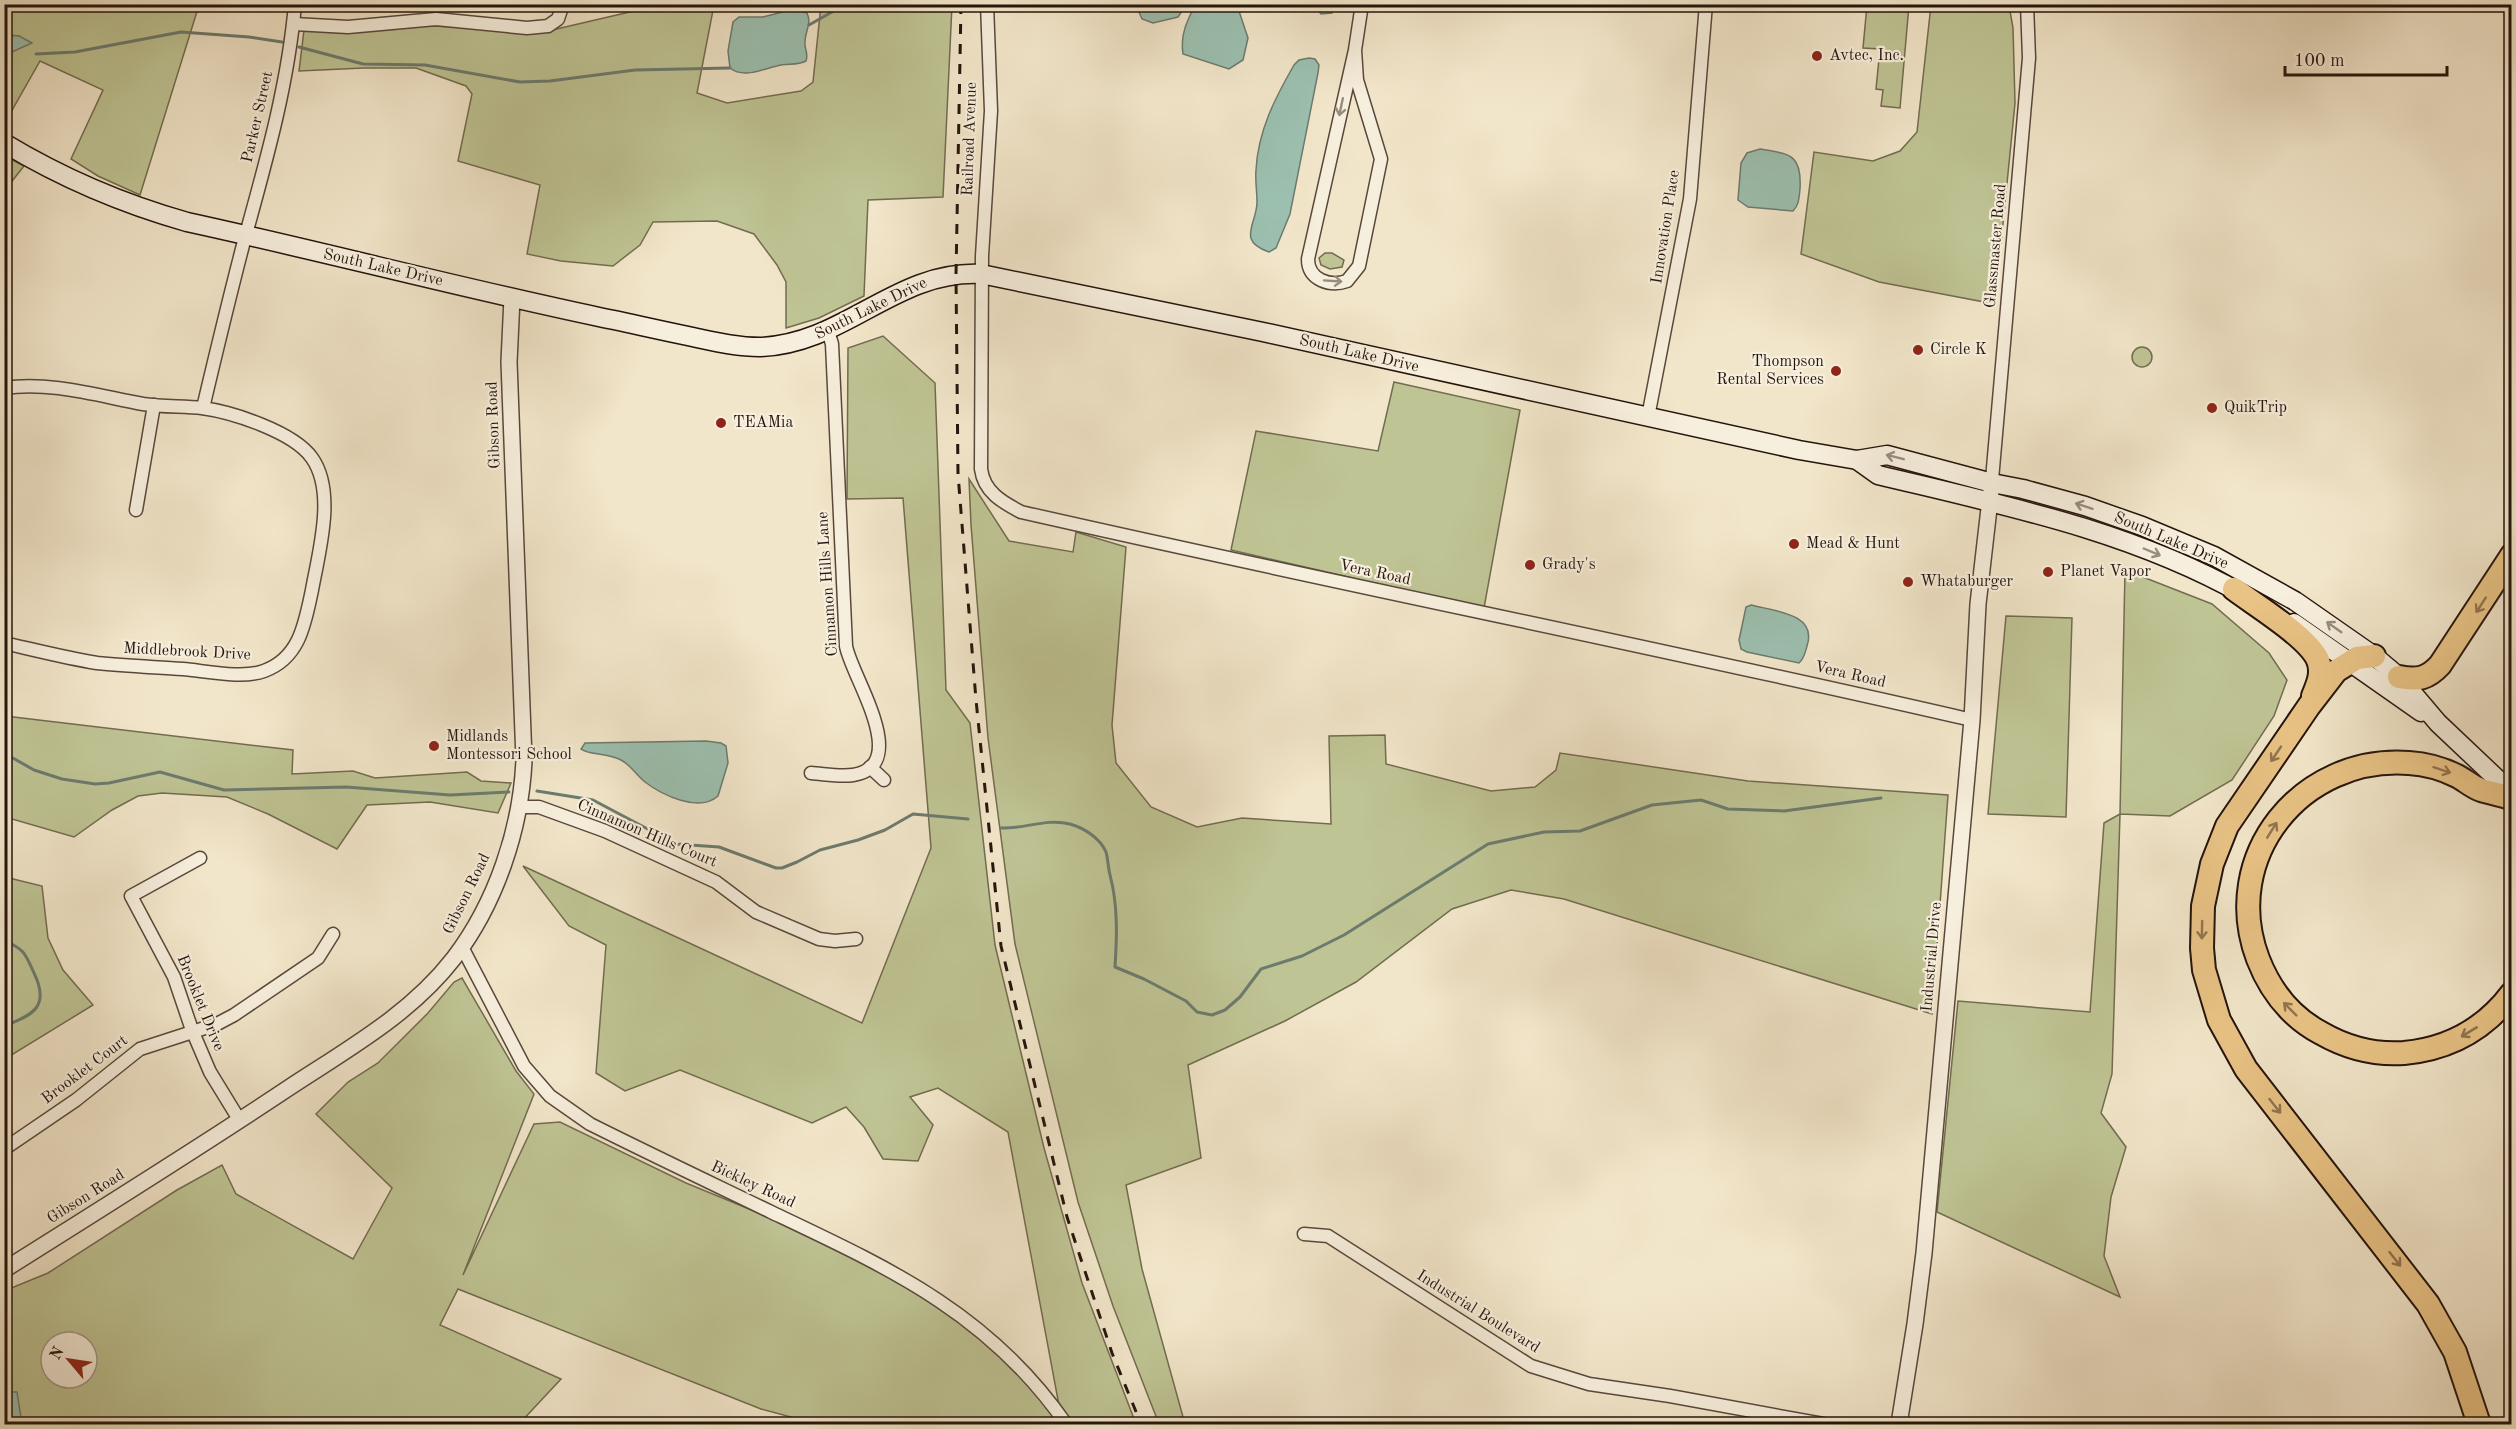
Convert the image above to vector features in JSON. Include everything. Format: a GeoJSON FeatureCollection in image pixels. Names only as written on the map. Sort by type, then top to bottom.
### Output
{"type":"FeatureCollection","features":[{"type":"Feature","properties":{"kind":"highway"},"geometry":{"type":"LineString","coordinates":[[2399,677],[2415,680],[2426,678],[2440,665],[2511,555]]}},
{"type":"Feature","properties":{"kind":"highway"},"geometry":{"type":"LineString","coordinates":[[2234,589],[2289,630],[2313,652],[2318,660],[2320,675],[2309,706]]}},
{"type":"Feature","properties":{"kind":"highway"},"geometry":{"type":"LineString","coordinates":[[2374,656],[2351,661],[2336,671],[2235,812],[2217,848],[2208,879],[2201,929],[2202,948],[2209,990],[2224,1032],[2246,1068],[2428,1304],[2455,1352],[2479,1425]]}},
{"type":"Feature","properties":{"kind":"highway"},"geometry":{"type":"LineString","coordinates":[[2511,798],[2479,789],[2445,770],[2411,763],[2372,764],[2338,774],[2310,788],[2294,801],[2271,831],[2255,864],[2248,901],[2255,951],[2272,987],[2298,1017],[2311,1028],[2342,1045],[2396,1053],[2431,1049],[2456,1040],[2478,1027],[2490,1018],[2511,993]]}},
{"type":"Feature","properties":{"kind":"main road","name":"South Lake Drive"},"geometry":{"type":"LineString","coordinates":[[4,143],[54,171],[117,199],[179,220],[512,298],[734,346],[784,344],[828,331],[916,284],[956,275],[981,274],[1263,332],[1799,450],[1857,460],[1887,455],[2128,542],[2234,589],[2290,621],[2351,661],[2388,690],[2438,723]]}},
{"type":"Feature","properties":{"kind":"main road","name":"South Lake Drive"},"geometry":{"type":"LineString","coordinates":[[1991,492],[2023,489],[2085,506],[2142,526],[2214,556],[2295,602],[2374,656],[2399,677],[2438,723],[2511,793]]}},
{"type":"Feature","properties":{"kind":"street","name":"Parker Street"},"geometry":{"type":"LineString","coordinates":[[246,236],[280,103],[294,24],[295,4]]}},
{"type":"Feature","properties":{"kind":"street"},"geometry":{"type":"LineString","coordinates":[[294,24],[348,27],[436,19],[527,28],[548,26],[558,19],[563,4]]}},
{"type":"Feature","properties":{"kind":"street","name":"Railroad Avenue"},"geometry":{"type":"LineString","coordinates":[[981,274],[991,111],[987,4]]}},
{"type":"Feature","properties":{"kind":"street"},"geometry":{"type":"LineString","coordinates":[[1355,50],[1357,80],[1379,146],[1381,165],[1359,266],[1347,281],[1330,283],[1314,276],[1308,268],[1308,259],[1355,50],[1362,4]]}},
{"type":"Feature","properties":{"kind":"street","name":"Innovation Place"},"geometry":{"type":"LineString","coordinates":[[1648,417],[1688,216],[1706,4]]}},
{"type":"Feature","properties":{"kind":"street","name":"Glassmaster Road"},"geometry":{"type":"LineString","coordinates":[[1991,492],[2029,58],[2027,4]]}},
{"type":"Feature","properties":{"kind":"street"},"geometry":{"type":"LineString","coordinates":[[203,408],[246,236]]}},
{"type":"Feature","properties":{"kind":"street","name":"Vera Road"},"geometry":{"type":"LineString","coordinates":[[981,274],[982,478],[994,496],[1021,512],[1810,682],[1971,720]]}},
{"type":"Feature","properties":{"kind":"street","name":"Gibson Road"},"geometry":{"type":"LineString","coordinates":[[4,1270],[240,1121],[393,1018],[422,993],[462,947],[493,889],[512,840],[524,778],[525,728],[509,362],[512,298]]}},
{"type":"Feature","properties":{"kind":"street","name":"Cinnamon Hills Lane"},"geometry":{"type":"LineString","coordinates":[[828,331],[832,344],[846,646],[850,664],[875,719],[879,738],[878,753],[870,767]]}},
{"type":"Feature","properties":{"kind":"street","name":"Middlebrook Drive"},"geometry":{"type":"LineString","coordinates":[[4,388],[54,388],[154,405],[203,408],[234,416],[288,438],[311,457],[320,475],[325,494],[324,513],[303,630],[289,656],[264,671],[214,673],[96,662],[4,643]]}},
{"type":"Feature","properties":{"kind":"street"},"geometry":{"type":"LineString","coordinates":[[136,510],[154,405]]}},
{"type":"Feature","properties":{"kind":"street","name":"Industrial Drive"},"geometry":{"type":"LineString","coordinates":[[1899,1425],[1916,1324],[1924,1253],[1971,720],[1978,604],[1991,492]]}},
{"type":"Feature","properties":{"kind":"street"},"geometry":{"type":"LineString","coordinates":[[811,773],[851,775],[870,767],[884,780]]}},
{"type":"Feature","properties":{"kind":"street","name":"Cinnamon Hills Court"},"geometry":{"type":"LineString","coordinates":[[519,807],[539,807],[605,831],[716,882],[756,912],[819,939],[835,941],[856,939]]}},
{"type":"Feature","properties":{"kind":"street","name":"Brooklet Drive"},"geometry":{"type":"LineString","coordinates":[[200,858],[131,896],[169,965],[210,1072],[240,1121]]}},
{"type":"Feature","properties":{"kind":"street","name":"Brooklet Court"},"geometry":{"type":"LineString","coordinates":[[4,1149],[69,1105],[140,1049],[192,1030],[217,1024],[234,1016],[318,958],[333,934]]}},
{"type":"Feature","properties":{"kind":"street","name":"Bickley Road"},"geometry":{"type":"LineString","coordinates":[[462,947],[524,1066],[536,1082],[559,1102],[590,1124],[868,1258],[928,1292],[976,1327],[1005,1354],[1026,1375],[1066,1425]]}},
{"type":"Feature","properties":{"kind":"street","name":"Industrial Boulevard"},"geometry":{"type":"LineString","coordinates":[[1304,1234],[1328,1236],[1509,1353],[1547,1372],[1589,1384],[1670,1396],[1823,1425]]}},
{"type":"Feature","properties":{"kind":"shaded area"},"geometry":{"type":"Polygon","coordinates":[[[1136,4],[1186,5],[1178,17],[1153,23],[1142,19],[1136,4]]]}},
{"type":"Feature","properties":{"kind":"shaded area"},"geometry":{"type":"Polygon","coordinates":[[[4,5],[199,5],[140,195],[98,176],[71,159],[103,90],[40,61],[11,112],[5,107],[5,55],[19,36],[5,35],[4,5]]]}},
{"type":"Feature","properties":{"kind":"shaded area"},"geometry":{"type":"Polygon","coordinates":[[[652,5],[714,5],[697,93],[727,103],[801,91],[813,82],[821,5],[952,5],[943,197],[868,200],[864,296],[819,318],[786,328],[786,282],[777,265],[754,234],[717,221],[653,222],[640,245],[613,266],[561,261],[527,254],[540,185],[458,161],[472,94],[466,86],[416,68],[299,71],[304,30],[408,25],[548,31],[652,5]]]}},
{"type":"Feature","properties":{"kind":"shaded area"},"geometry":{"type":"Polygon","coordinates":[[[1195,5],[1237,5],[1248,38],[1243,60],[1229,69],[1183,54],[1183,34],[1195,5]]]}},
{"type":"Feature","properties":{"kind":"shaded area"},"geometry":{"type":"Polygon","coordinates":[[[1314,5],[1336,5],[1332,13],[1321,14],[1314,5]]]}},
{"type":"Feature","properties":{"kind":"shaded area"},"geometry":{"type":"Polygon","coordinates":[[[1867,5],[1909,5],[1900,108],[1881,106],[1883,90],[1876,89],[1880,49],[1863,48],[1867,5]]]}},
{"type":"Feature","properties":{"kind":"shaded area"},"geometry":{"type":"Polygon","coordinates":[[[1931,5],[2009,5],[2013,28],[2015,103],[1995,304],[1879,282],[1801,254],[1814,152],[1873,161],[1900,151],[1917,132],[1931,5]]]}},
{"type":"Feature","properties":{"kind":"shaded area"},"geometry":{"type":"Polygon","coordinates":[[[794,9],[807,13],[808,17],[809,24],[805,42],[806,61],[747,73],[730,68],[728,51],[733,22],[739,17],[763,17],[794,9]]]}},
{"type":"Feature","properties":{"kind":"shaded area"},"geometry":{"type":"Polygon","coordinates":[[[5,35],[19,36],[32,43],[5,55],[5,35]]]}},
{"type":"Feature","properties":{"kind":"shaded area"},"geometry":{"type":"Polygon","coordinates":[[[1315,59],[1319,65],[1290,214],[1276,248],[1269,252],[1253,243],[1251,237],[1257,202],[1257,156],[1274,102],[1294,65],[1299,60],[1315,59]]]}},
{"type":"Feature","properties":{"kind":"shaded area"},"geometry":{"type":"Polygon","coordinates":[[[1760,149],[1779,152],[1796,162],[1799,169],[1800,189],[1798,204],[1793,211],[1748,207],[1738,200],[1741,163],[1747,153],[1760,149]]]}},
{"type":"Feature","properties":{"kind":"shaded area"},"geometry":{"type":"Polygon","coordinates":[[[5,156],[24,166],[5,190],[5,156]]]}},
{"type":"Feature","properties":{"kind":"shaded area"},"geometry":{"type":"Polygon","coordinates":[[[1325,253],[1332,253],[1344,260],[1342,267],[1330,269],[1321,265],[1319,258],[1325,253]]]}},
{"type":"Feature","properties":{"kind":"shaded area"},"geometry":{"type":"Polygon","coordinates":[[[883,336],[935,383],[946,690],[970,723],[995,945],[1044,1148],[1082,1283],[1136,1424],[817,1424],[761,1409],[458,1289],[440,1325],[561,1379],[519,1424],[5,1424],[4,1291],[48,1273],[177,1190],[222,1165],[236,1194],[353,1259],[392,1188],[316,1114],[348,1082],[378,1063],[428,1013],[454,982],[462,978],[516,1071],[534,1094],[463,1275],[534,1124],[560,1122],[686,1183],[868,1258],[976,1327],[1061,1416],[1008,1132],[938,1088],[910,1097],[933,1125],[918,1161],[883,1159],[864,1127],[846,1107],[812,1123],[680,1070],[625,1091],[596,1073],[606,945],[569,926],[523,866],[862,1023],[931,848],[903,498],[847,499],[848,348],[883,336]]]}},
{"type":"Feature","properties":{"kind":"shaded area"},"geometry":{"type":"Polygon","coordinates":[[[2138,347],[2146,347],[2152,353],[2152,361],[2146,367],[2138,367],[2132,361],[2132,353],[2138,347]]]}},
{"type":"Feature","properties":{"kind":"shaded area"},"geometry":{"type":"Polygon","coordinates":[[[1394,382],[1520,410],[1484,608],[1231,550],[1256,431],[1378,451],[1394,382]]]}},
{"type":"Feature","properties":{"kind":"shaded area"},"geometry":{"type":"Polygon","coordinates":[[[969,479],[1009,541],[1073,552],[1076,532],[1126,547],[1112,725],[1116,763],[1151,807],[1197,827],[1242,818],[1331,824],[1329,736],[1385,735],[1386,764],[1491,791],[1535,787],[1556,770],[1560,753],[1748,781],[1948,795],[1932,1014],[1564,899],[1511,890],[1452,909],[1356,982],[1285,1021],[1188,1065],[1201,1158],[1126,1185],[1142,1269],[1185,1424],[1159,1424],[1113,1306],[1078,1202],[1015,944],[988,738],[969,479]]]}},
{"type":"Feature","properties":{"kind":"shaded area"},"geometry":{"type":"Polygon","coordinates":[[[2125,570],[2212,604],[2269,653],[2287,680],[2274,716],[2232,780],[2170,816],[2120,814],[2125,570]]]}},
{"type":"Feature","properties":{"kind":"shaded area"},"geometry":{"type":"Polygon","coordinates":[[[1751,605],[1791,615],[1806,627],[1809,635],[1807,646],[1799,663],[1741,649],[1739,640],[1746,607],[1751,605]]]}},
{"type":"Feature","properties":{"kind":"shaded area"},"geometry":{"type":"Polygon","coordinates":[[[2006,616],[2072,618],[2066,817],[1988,814],[2006,616]]]}},
{"type":"Feature","properties":{"kind":"shaded area"},"geometry":{"type":"Polygon","coordinates":[[[5,716],[293,750],[292,774],[353,771],[375,778],[467,772],[481,781],[511,783],[498,813],[430,802],[367,805],[337,849],[268,814],[227,797],[162,793],[138,796],[112,810],[74,837],[5,817],[5,716]]]}},
{"type":"Feature","properties":{"kind":"shaded area"},"geometry":{"type":"Polygon","coordinates":[[[706,741],[726,746],[728,763],[718,796],[701,803],[671,797],[645,782],[621,760],[581,749],[585,743],[706,741]]]}},
{"type":"Feature","properties":{"kind":"shaded area"},"geometry":{"type":"Polygon","coordinates":[[[2120,814],[2112,1074],[2101,1113],[2126,1147],[2111,1197],[2104,1256],[2120,1297],[1937,1212],[1958,1001],[2090,1012],[2104,823],[2120,814]]]}},
{"type":"Feature","properties":{"kind":"shaded area"},"geometry":{"type":"Polygon","coordinates":[[[5,877],[42,886],[48,938],[63,970],[93,1005],[5,1059],[5,877]]]}},
{"type":"Feature","properties":{"kind":"shaded area"},"geometry":{"type":"Polygon","coordinates":[[[5,1392],[17,1392],[22,1424],[5,1424],[5,1392]]]}},
{"type":"Feature","properties":{"kind":"waterway"},"geometry":{"type":"LineString","coordinates":[[809,25],[846,4]]}},
{"type":"Feature","properties":{"kind":"waterway"},"geometry":{"type":"LineString","coordinates":[[36,54],[75,52],[181,32],[282,42]]}},
{"type":"Feature","properties":{"kind":"waterway"},"geometry":{"type":"LineString","coordinates":[[299,47],[363,64],[425,65],[520,82],[550,81],[635,70],[730,68]]}},
{"type":"Feature","properties":{"kind":"waterway"},"geometry":{"type":"LineString","coordinates":[[4,753],[34,770],[62,779],[95,784],[160,772],[224,790],[346,787],[450,795],[509,792]]}},
{"type":"Feature","properties":{"kind":"waterway"},"geometry":{"type":"LineString","coordinates":[[537,791],[593,800],[676,844],[719,847],[776,868],[797,862],[820,850],[885,830],[913,814],[968,819]]}},
{"type":"Feature","properties":{"kind":"waterway"},"geometry":{"type":"LineString","coordinates":[[1001,828],[1061,822],[1081,828],[1096,838],[1106,852],[1116,909],[1115,967],[1186,1001],[1197,1012],[1212,1015],[1225,1010],[1240,997],[1261,969],[1302,956],[1344,935],[1488,844],[1544,832],[1580,831],[1652,805],[1701,800],[1728,809],[1784,811],[1881,798]]}},
{"type":"Feature","properties":{"kind":"waterway"},"geometry":{"type":"LineString","coordinates":[[4,940],[26,956],[39,984],[40,994],[36,1008],[31,1013],[4,1026]]}},
{"type":"Feature","properties":{"kind":"railway"},"geometry":{"type":"LineString","coordinates":[[961,4],[956,275],[958,474],[976,700],[1001,946],[1067,1217],[1112,1353],[1141,1424]]}},
{"type":"Feature","properties":{"kind":"place","name":"Avtec, Inc."},"geometry":{"type":"Point","coordinates":[1817,56]}},
{"type":"Feature","properties":{"kind":"place","name":"Circle K"},"geometry":{"type":"Point","coordinates":[1918,350]}},
{"type":"Feature","properties":{"kind":"place","name":"Thompson Rental Services"},"geometry":{"type":"Point","coordinates":[1836,371]}},
{"type":"Feature","properties":{"kind":"place","name":"QuikTrip"},"geometry":{"type":"Point","coordinates":[2212,408]}},
{"type":"Feature","properties":{"kind":"place","name":"TEAMia"},"geometry":{"type":"Point","coordinates":[721,423]}},
{"type":"Feature","properties":{"kind":"place","name":"Mead & Hunt"},"geometry":{"type":"Point","coordinates":[1794,544]}},
{"type":"Feature","properties":{"kind":"place","name":"Grady's"},"geometry":{"type":"Point","coordinates":[1530,565]}},
{"type":"Feature","properties":{"kind":"place","name":"Planet Vapor"},"geometry":{"type":"Point","coordinates":[2048,572]}},
{"type":"Feature","properties":{"kind":"place","name":"Whataburger"},"geometry":{"type":"Point","coordinates":[1908,582]}},
{"type":"Feature","properties":{"kind":"place","name":"Midlands Montessori School"},"geometry":{"type":"Point","coordinates":[434,746]}}]}
